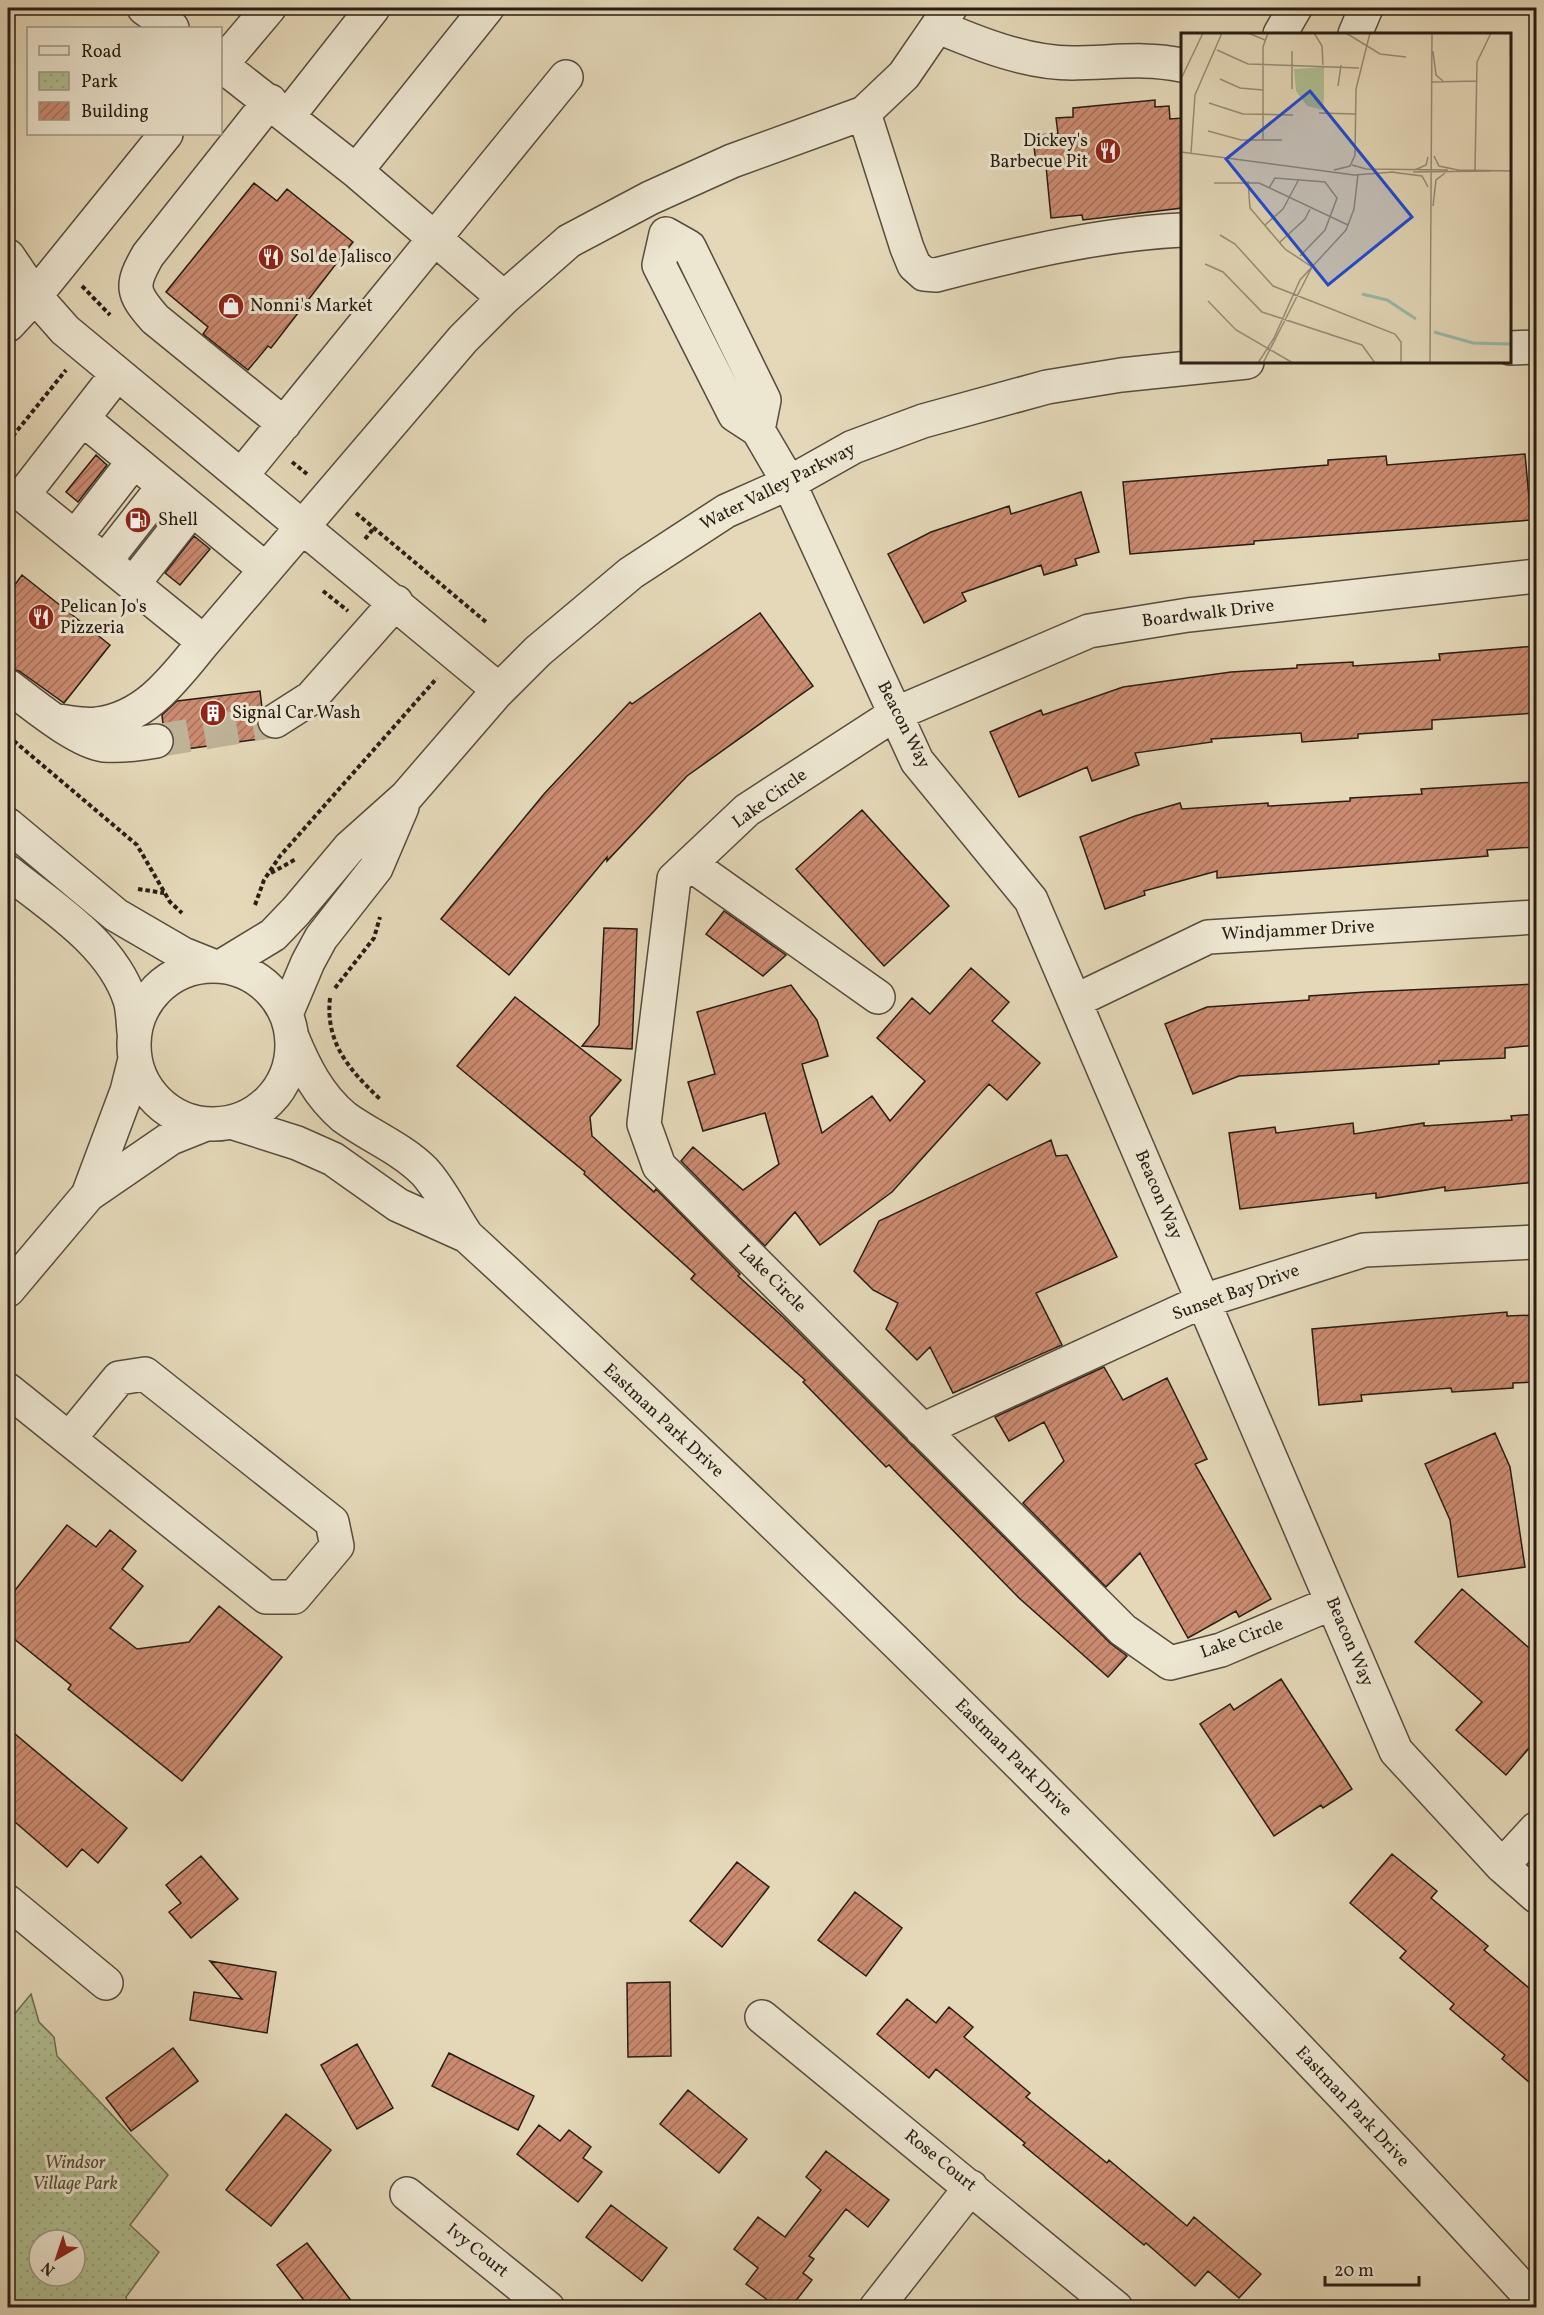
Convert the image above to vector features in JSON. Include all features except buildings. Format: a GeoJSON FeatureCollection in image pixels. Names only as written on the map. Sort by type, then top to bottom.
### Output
{"type":"FeatureCollection","features":[{"type":"Feature","properties":{"kind":"street"},"geometry":{"type":"LineString","coordinates":[[144,8],[171,27]]}},
{"type":"Feature","properties":{"kind":"street"},"geometry":{"type":"LineString","coordinates":[[284,424],[155,320],[138,301],[136,286],[138,272],[148,255],[279,109],[374,8]]}},
{"type":"Feature","properties":{"kind":"street"},"geometry":{"type":"LineString","coordinates":[[356,171],[487,8]]}},
{"type":"Feature","properties":{"kind":"street"},"geometry":{"type":"LineString","coordinates":[[1281,33],[1295,8]]}},
{"type":"Feature","properties":{"kind":"street"},"geometry":{"type":"LineString","coordinates":[[1355,33],[1366,8]]}},
{"type":"Feature","properties":{"kind":"street"},"geometry":{"type":"LineString","coordinates":[[222,63],[254,12]]}},
{"type":"Feature","properties":{"kind":"street"},"geometry":{"type":"LineString","coordinates":[[56,721],[96,724],[130,716],[155,698],[464,339],[504,298],[569,241],[650,198],[732,161],[864,113],[904,75],[944,17],[1022,56],[1071,63],[1154,59],[1181,64]]}},
{"type":"Feature","properties":{"kind":"street"},"geometry":{"type":"LineString","coordinates":[[222,66],[356,171],[504,298]]}},
{"type":"Feature","properties":{"kind":"street"},"geometry":{"type":"LineString","coordinates":[[242,476],[566,77]]}},
{"type":"Feature","properties":{"kind":"street"},"geometry":{"type":"LineString","coordinates":[[864,113],[907,248],[914,265],[924,274],[936,275],[1008,256],[1152,231],[1181,230]]}},
{"type":"Feature","properties":{"kind":"street"},"geometry":{"type":"LineString","coordinates":[[8,325],[35,296],[165,135]]}},
{"type":"Feature","properties":{"kind":"street","name":"Beacon Way"},"geometry":{"type":"LineString","coordinates":[[650,198],[666,234],[689,247],[764,400],[758,430],[789,483],[917,761],[1031,900],[1396,1751],[1502,1866],[1536,1896]]}},
{"type":"Feature","properties":{"kind":"street"},"geometry":{"type":"LineString","coordinates":[[8,256],[35,296],[65,330],[396,602],[499,690]]}},
{"type":"Feature","properties":{"kind":"street"},"geometry":{"type":"LineString","coordinates":[[1511,348],[1536,347]]}},
{"type":"Feature","properties":{"kind":"street","name":"Water Valley Parkway"},"geometry":{"type":"LineString","coordinates":[[218,966],[273,935],[297,911],[349,848],[406,798],[499,690],[538,651],[631,573],[726,511],[789,483],[853,447],[922,421],[1047,387],[1121,375],[1237,363]]}},
{"type":"Feature","properties":{"kind":"street"},"geometry":{"type":"LineString","coordinates":[[117,374],[15,500],[75,537],[204,642]]}},
{"type":"Feature","properties":{"kind":"street"},"geometry":{"type":"LineString","coordinates":[[82,419],[265,569]]}},
{"type":"Feature","properties":{"kind":"street"},"geometry":{"type":"LineString","coordinates":[[75,537],[134,461]]}},
{"type":"Feature","properties":{"kind":"street"},"geometry":{"type":"LineString","coordinates":[[105,561],[164,486]]}},
{"type":"Feature","properties":{"kind":"street"},"geometry":{"type":"LineString","coordinates":[[132,584],[192,509]]}},
{"type":"Feature","properties":{"kind":"street","name":"Boardwalk Drive"},"geometry":{"type":"LineString","coordinates":[[895,714],[1089,631],[1188,615],[1536,576]]}},
{"type":"Feature","properties":{"kind":"street"},"geometry":{"type":"LineString","coordinates":[[275,721],[294,711],[310,698],[396,602]]}},
{"type":"Feature","properties":{"kind":"street"},"geometry":{"type":"LineString","coordinates":[[8,686],[56,721],[101,745],[132,745],[156,741]]}},
{"type":"Feature","properties":{"kind":"street","name":"Lake Circle"},"geometry":{"type":"LineString","coordinates":[[895,714],[747,810],[674,879],[644,1124],[659,1166],[921,1430],[1124,1630],[1170,1662],[1221,1650],[1332,1604]]}},
{"type":"Feature","properties":{"kind":"street","name":"Water Valley Parkway"},"geometry":{"type":"LineString","coordinates":[[289,1025],[308,962],[321,938],[376,868],[406,798]]}},
{"type":"Feature","properties":{"kind":"street"},"geometry":{"type":"LineString","coordinates":[[8,825],[116,915],[183,954],[249,974],[271,991],[289,1025],[291,1060],[283,1081],[270,1100],[252,1114],[171,1138],[88,1195],[11,1278]]}},
{"type":"Feature","properties":{"kind":"street"},"geometry":{"type":"LineString","coordinates":[[690,864],[878,998]]}},
{"type":"Feature","properties":{"kind":"street"},"geometry":{"type":"LineString","coordinates":[[8,872],[87,937],[115,968],[130,1001],[134,1045],[143,1083],[159,1103],[181,1118],[218,1123]]}},
{"type":"Feature","properties":{"kind":"street","name":"Windjammer Drive"},"geometry":{"type":"LineString","coordinates":[[1075,1001],[1208,937],[1536,917]]}},
{"type":"Feature","properties":{"kind":"street"},"geometry":{"type":"LineString","coordinates":[[88,1195],[127,1091],[141,1011],[153,992],[171,978],[191,969],[218,966]]}},
{"type":"Feature","properties":{"kind":"street","name":"Eastman Park Drive"},"geometry":{"type":"LineString","coordinates":[[289,1025],[304,1067],[327,1100],[344,1116],[398,1150],[425,1173],[467,1236],[846,1594],[989,1733],[1194,1939],[1536,2303]]}},
{"type":"Feature","properties":{"kind":"street","name":"Eastman Park Drive"},"geometry":{"type":"LineString","coordinates":[[218,1123],[297,1143],[333,1159],[399,1205],[467,1236]]}},
{"type":"Feature","properties":{"kind":"street","name":"Sunset Bay Drive"},"geometry":{"type":"LineString","coordinates":[[921,1430],[1203,1301],[1364,1250],[1536,1242]]}},
{"type":"Feature","properties":{"kind":"street"},"geometry":{"type":"LineString","coordinates":[[8,1390],[69,1439],[267,1597],[294,1597],[337,1546],[332,1522],[145,1374],[119,1378],[69,1439]]}},
{"type":"Feature","properties":{"kind":"street"},"geometry":{"type":"LineString","coordinates":[[1502,1866],[1536,1829]]}},
{"type":"Feature","properties":{"kind":"street"},"geometry":{"type":"LineString","coordinates":[[8,1902],[106,1983]]}},
{"type":"Feature","properties":{"kind":"street","name":"Rose Court"},"geometry":{"type":"LineString","coordinates":[[762,2017],[1116,2307]]}},
{"type":"Feature","properties":{"kind":"street"},"geometry":{"type":"LineString","coordinates":[[876,2307],[971,2187]]}},
{"type":"Feature","properties":{"kind":"street","name":"Ivy Court"},"geometry":{"type":"LineString","coordinates":[[407,2194],[548,2307]]}},
{"type":"Feature","properties":{"kind":"path"},"geometry":{"type":"LineString","coordinates":[[8,441],[71,364]]}},
{"type":"Feature","properties":{"kind":"path"},"geometry":{"type":"LineString","coordinates":[[284,456],[315,481]]}},
{"type":"Feature","properties":{"kind":"path"},"geometry":{"type":"LineString","coordinates":[[349,507],[486,622]]}},
{"type":"Feature","properties":{"kind":"path"},"geometry":{"type":"LineString","coordinates":[[363,541],[374,528]]}},
{"type":"Feature","properties":{"kind":"path"},"geometry":{"type":"LineString","coordinates":[[323,591],[357,618]]}},
{"type":"Feature","properties":{"kind":"path"},"geometry":{"type":"LineString","coordinates":[[252,907],[264,880],[280,856],[440,675]]}},
{"type":"Feature","properties":{"kind":"path"},"geometry":{"type":"LineString","coordinates":[[8,736],[137,845],[170,902],[188,919]]}},
{"type":"Feature","properties":{"kind":"path"},"geometry":{"type":"LineString","coordinates":[[355,1076],[342,1058],[331,1032],[330,997],[340,979],[374,938]]}},
{"type":"Feature","properties":{"kind":"green space","name":"Windsor Village Park"},"geometry":{"type":"Polygon","coordinates":[[[31,1994],[39,2022],[54,2037],[57,2056],[168,2175],[130,2225],[159,2252],[126,2297],[129,2307],[8,2307],[8,2022],[31,1994]]]}},
{"type":"Feature","properties":{"kind":"tunnel"},"geometry":{"type":"LineString","coordinates":[[156,741],[275,721]]}},
{"type":"Feature","properties":{"kind":"place","name":"Dickey's Barbecue Pit"},"geometry":{"type":"Point","coordinates":[1108,151]}},
{"type":"Feature","properties":{"kind":"place","name":"Sol de Jalisco"},"geometry":{"type":"Point","coordinates":[271,257]}},
{"type":"Feature","properties":{"kind":"place","name":"Nonni's Market"},"geometry":{"type":"Point","coordinates":[231,306]}},
{"type":"Feature","properties":{"kind":"place","name":"Shell"},"geometry":{"type":"Point","coordinates":[138,520]}},
{"type":"Feature","properties":{"kind":"place","name":"Pelican Jo's Pizzeria"},"geometry":{"type":"Point","coordinates":[41,617]}},
{"type":"Feature","properties":{"kind":"place","name":"Signal Car Wash"},"geometry":{"type":"Point","coordinates":[213,713]}}]}
